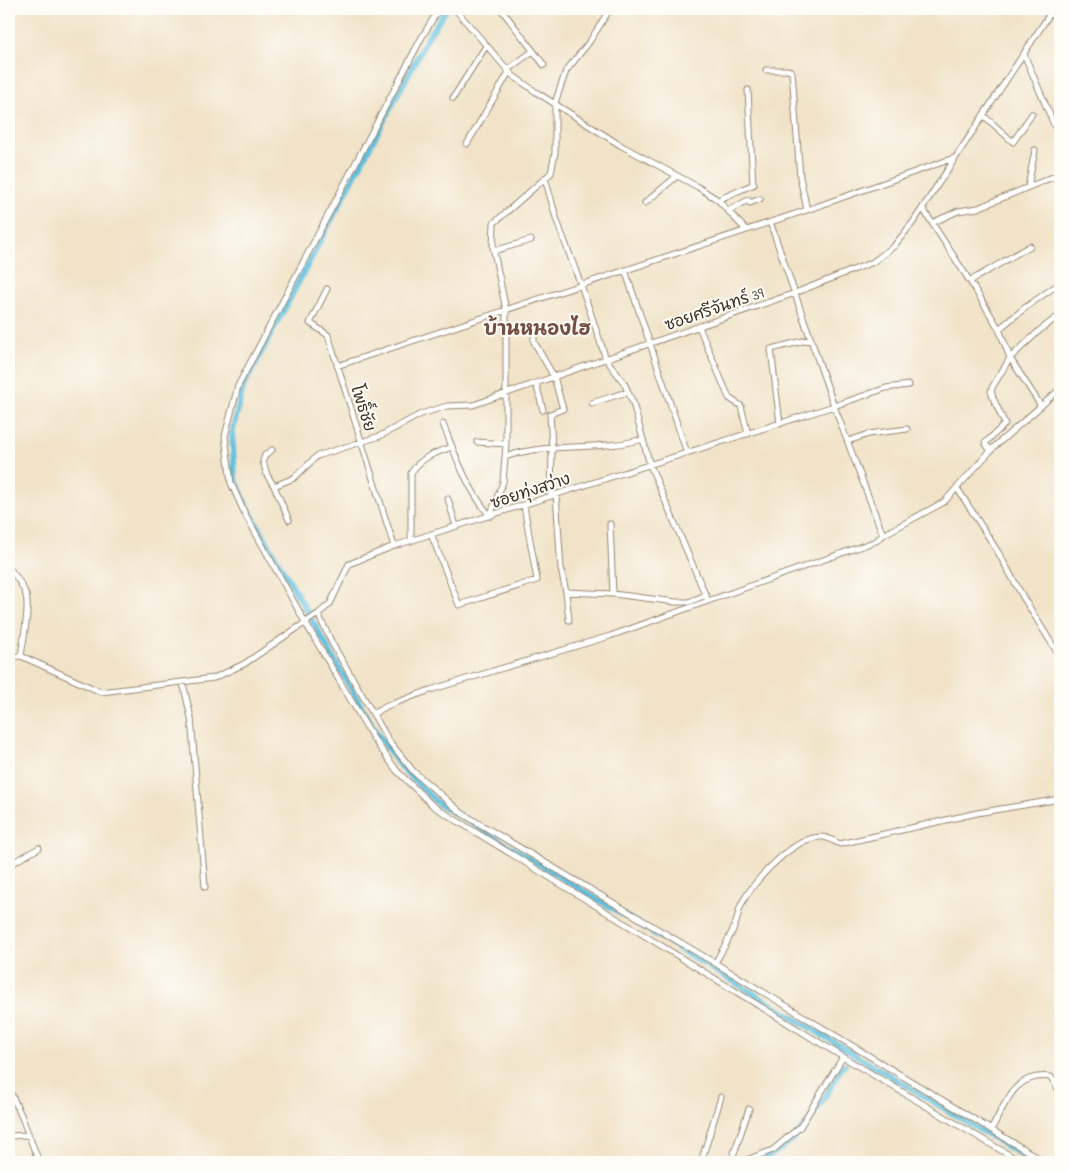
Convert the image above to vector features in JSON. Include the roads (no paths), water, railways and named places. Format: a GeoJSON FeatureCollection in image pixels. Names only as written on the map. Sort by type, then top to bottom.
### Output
{"type":"FeatureCollection","features":[{"type":"Feature","properties":{"kind":"street"},"geometry":{"type":"LineString","coordinates":[[439,9],[238,386],[225,436],[231,483],[246,514],[373,738],[397,771],[433,806],[843,1057],[1021,1162]]}},
{"type":"Feature","properties":{"kind":"street"},"geometry":{"type":"LineString","coordinates":[[454,9],[508,71],[536,92],[620,145],[698,187],[718,200],[746,230]]}},
{"type":"Feature","properties":{"kind":"street"},"geometry":{"type":"LineString","coordinates":[[501,9],[544,65]]}},
{"type":"Feature","properties":{"kind":"street"},"geometry":{"type":"LineString","coordinates":[[443,424],[458,464],[469,486],[479,503],[490,516],[503,482],[506,444],[506,310],[494,251],[494,223],[551,173],[555,153],[555,103],[566,71],[590,41],[610,9]]}},
{"type":"Feature","properties":{"kind":"street","name":"ซอยศรีจันทร์ 39"},"geometry":{"type":"LineString","coordinates":[[274,486],[294,478],[317,456],[380,436],[421,414],[447,406],[473,405],[795,293],[873,262],[894,246],[923,209],[954,158],[1053,9]]}},
{"type":"Feature","properties":{"kind":"street"},"geometry":{"type":"LineString","coordinates":[[453,98],[486,46]]}},
{"type":"Feature","properties":{"kind":"street"},"geometry":{"type":"LineString","coordinates":[[467,144],[508,71],[534,51]]}},
{"type":"Feature","properties":{"kind":"street"},"geometry":{"type":"LineString","coordinates":[[1024,54],[1055,128]]}},
{"type":"Feature","properties":{"kind":"street"},"geometry":{"type":"LineString","coordinates":[[766,70],[788,70],[792,72],[800,177],[807,210]]}},
{"type":"Feature","properties":{"kind":"street"},"geometry":{"type":"LineString","coordinates":[[718,200],[754,184],[748,90]]}},
{"type":"Feature","properties":{"kind":"street"},"geometry":{"type":"LineString","coordinates":[[983,114],[1013,142],[1032,114]]}},
{"type":"Feature","properties":{"kind":"street"},"geometry":{"type":"LineString","coordinates":[[1028,187],[1035,150]]}},
{"type":"Feature","properties":{"kind":"street"},"geometry":{"type":"LineString","coordinates":[[337,366],[807,210],[954,158]]}},
{"type":"Feature","properties":{"kind":"street"},"geometry":{"type":"LineString","coordinates":[[932,223],[958,211],[978,208],[1060,174]]}},
{"type":"Feature","properties":{"kind":"street"},"geometry":{"type":"LineString","coordinates":[[645,203],[677,176]]}},
{"type":"Feature","properties":{"kind":"street"},"geometry":{"type":"LineString","coordinates":[[545,178],[557,221],[606,359],[624,383],[633,403],[650,465],[708,601]]}},
{"type":"Feature","properties":{"kind":"street"},"geometry":{"type":"LineString","coordinates":[[728,211],[748,200],[750,203],[760,199]]}},
{"type":"Feature","properties":{"kind":"street"},"geometry":{"type":"LineString","coordinates":[[923,209],[999,329],[1010,358],[1041,406]]}},
{"type":"Feature","properties":{"kind":"street"},"geometry":{"type":"LineString","coordinates":[[770,222],[834,406],[883,535]]}},
{"type":"Feature","properties":{"kind":"street"},"geometry":{"type":"LineString","coordinates":[[494,251],[531,240]]}},
{"type":"Feature","properties":{"kind":"street"},"geometry":{"type":"LineString","coordinates":[[970,281],[1030,246]]}},
{"type":"Feature","properties":{"kind":"street"},"geometry":{"type":"LineString","coordinates":[[625,270],[687,453]]}},
{"type":"Feature","properties":{"kind":"street"},"geometry":{"type":"LineString","coordinates":[[999,329],[1060,283]]}},
{"type":"Feature","properties":{"kind":"street","name":"โพธิ์ชัย"},"geometry":{"type":"LineString","coordinates":[[328,289],[310,323],[328,335],[394,546]]}},
{"type":"Feature","properties":{"kind":"street"},"geometry":{"type":"LineString","coordinates":[[991,451],[986,443],[1005,424],[991,391],[1010,358],[1040,330],[1060,315]]}},
{"type":"Feature","properties":{"kind":"street"},"geometry":{"type":"LineString","coordinates":[[699,327],[729,398],[741,406],[748,434]]}},
{"type":"Feature","properties":{"kind":"street"},"geometry":{"type":"LineString","coordinates":[[534,330],[534,342],[554,377],[563,409],[550,414],[554,495],[561,569],[569,620]]}},
{"type":"Feature","properties":{"kind":"street"},"geometry":{"type":"LineString","coordinates":[[780,424],[771,349],[811,339]]}},
{"type":"Feature","properties":{"kind":"street"},"geometry":{"type":"LineString","coordinates":[[536,383],[543,410]]}},
{"type":"Feature","properties":{"kind":"street","name":"ซอยทุ่งสว่าง"},"geometry":{"type":"LineString","coordinates":[[22,656],[101,692],[214,678],[244,664],[330,604],[349,564],[394,546],[780,424],[886,388],[909,385]]}},
{"type":"Feature","properties":{"kind":"street"},"geometry":{"type":"LineString","coordinates":[[373,714],[387,706],[430,690],[610,636],[876,540],[944,502],[991,451],[1060,389]]}},
{"type":"Feature","properties":{"kind":"street"},"geometry":{"type":"LineString","coordinates":[[592,403],[627,392]]}},
{"type":"Feature","properties":{"kind":"street"},"geometry":{"type":"LineString","coordinates":[[848,442],[869,434],[907,429]]}},
{"type":"Feature","properties":{"kind":"street"},"geometry":{"type":"LineString","coordinates":[[505,457],[518,452],[552,447],[592,447],[643,439]]}},
{"type":"Feature","properties":{"kind":"street"},"geometry":{"type":"LineString","coordinates":[[477,442],[506,444]]}},
{"type":"Feature","properties":{"kind":"street"},"geometry":{"type":"LineString","coordinates":[[411,541],[411,473],[417,463],[428,455],[452,447]]}},
{"type":"Feature","properties":{"kind":"street"},"geometry":{"type":"LineString","coordinates":[[272,450],[265,455],[263,461],[267,475],[289,520]]}},
{"type":"Feature","properties":{"kind":"street"},"geometry":{"type":"LineString","coordinates":[[957,488],[998,552],[1060,657]]}},
{"type":"Feature","properties":{"kind":"street"},"geometry":{"type":"LineString","coordinates":[[448,499],[456,526]]}},
{"type":"Feature","properties":{"kind":"street"},"geometry":{"type":"LineString","coordinates":[[431,534],[459,605],[537,580],[524,506]]}},
{"type":"Feature","properties":{"kind":"street"},"geometry":{"type":"LineString","coordinates":[[610,524],[613,594]]}},
{"type":"Feature","properties":{"kind":"street"},"geometry":{"type":"LineString","coordinates":[[9,568],[20,581],[26,597],[26,621],[22,656],[9,657]]}},
{"type":"Feature","properties":{"kind":"street"},"geometry":{"type":"LineString","coordinates":[[566,592],[613,594],[676,602],[689,602],[706,595]]}},
{"type":"Feature","properties":{"kind":"street"},"geometry":{"type":"LineString","coordinates":[[316,615],[389,741],[414,772],[463,814],[1045,1162]]}},
{"type":"Feature","properties":{"kind":"street"},"geometry":{"type":"LineString","coordinates":[[184,683],[191,718],[205,887]]}},
{"type":"Feature","properties":{"kind":"street"},"geometry":{"type":"LineString","coordinates":[[715,963],[736,925],[738,910],[754,884],[773,863],[811,839],[823,837],[840,844],[977,813],[1060,799]]}},
{"type":"Feature","properties":{"kind":"street"},"geometry":{"type":"LineString","coordinates":[[9,865],[39,848]]}},
{"type":"Feature","properties":{"kind":"street"},"geometry":{"type":"LineString","coordinates":[[741,1162],[773,1150],[800,1127],[843,1057]]}},
{"type":"Feature","properties":{"kind":"street"},"geometry":{"type":"LineString","coordinates":[[991,1130],[1008,1096],[1018,1084],[1027,1080],[1052,1077],[1060,1092]]}},
{"type":"Feature","properties":{"kind":"street"},"geometry":{"type":"LineString","coordinates":[[9,1089],[39,1162]]}},
{"type":"Feature","properties":{"kind":"street"},"geometry":{"type":"LineString","coordinates":[[701,1162],[721,1097]]}},
{"type":"Feature","properties":{"kind":"street"},"geometry":{"type":"LineString","coordinates":[[731,1162],[749,1109]]}},
{"type":"Feature","properties":{"kind":"street"},"geometry":{"type":"LineString","coordinates":[[9,1136],[28,1135]]}},
{"type":"Feature","properties":{"kind":"waterway"},"geometry":{"type":"LineString","coordinates":[[9,14],[15,9]]}},
{"type":"Feature","properties":{"kind":"waterway"},"geometry":{"type":"LineString","coordinates":[[447,9],[429,35],[243,387],[232,434],[235,478],[247,507],[376,732],[401,767],[436,802],[1033,1162]]}},
{"type":"Feature","properties":{"kind":"waterway"},"geometry":{"type":"LineString","coordinates":[[757,1162],[787,1144],[798,1134],[817,1110],[845,1065]]}},
{"type":"Feature","properties":{"kind":"district","name":"บ้านหนองไฮ"},"geometry":{"type":"Point","coordinates":[537,328]}}]}
